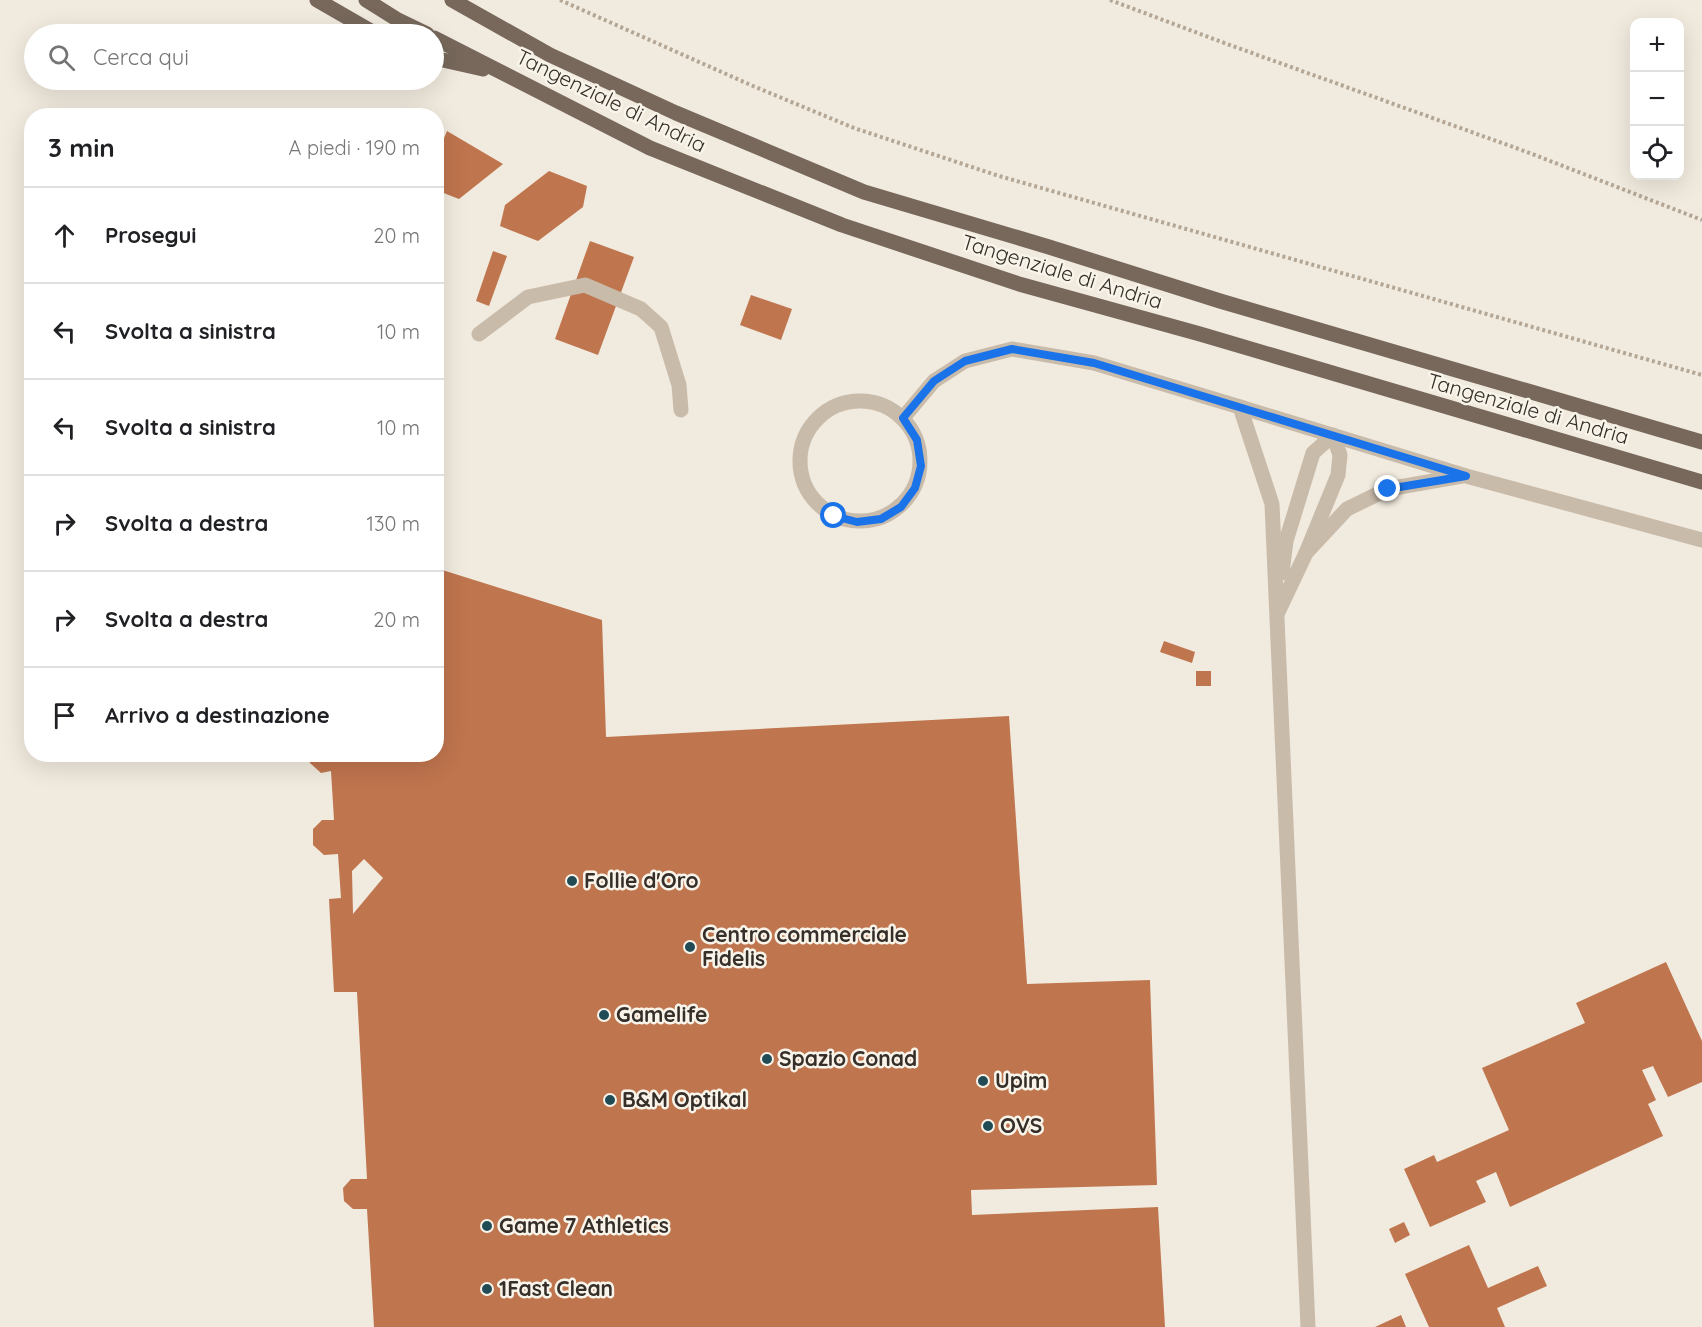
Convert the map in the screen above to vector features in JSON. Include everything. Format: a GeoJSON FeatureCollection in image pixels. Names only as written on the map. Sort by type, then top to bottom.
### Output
{"type":"FeatureCollection","features":[{"type":"Feature","properties":{"kind":"main road"},"geometry":{"type":"LineString","coordinates":[[317,0],[359,24]]}},
{"type":"Feature","properties":{"kind":"main road"},"geometry":{"type":"LineString","coordinates":[[366,0],[406,24]]}},
{"type":"Feature","properties":{"kind":"main road","name":"Tangenziale di Andria"},"geometry":{"type":"LineString","coordinates":[[452,0],[550,55],[676,113],[864,192],[1232,304],[1702,442]]}},
{"type":"Feature","properties":{"kind":"main road","name":"Tangenziale di Andria"},"geometry":{"type":"LineString","coordinates":[[444,43],[650,148],[842,225],[1020,284],[1702,482]]}},
{"type":"Feature","properties":{"kind":"main road"},"geometry":{"type":"LineString","coordinates":[[444,60],[504,74]]}},
{"type":"Feature","properties":{"kind":"street"},"geometry":{"type":"LineString","coordinates":[[479,334],[528,297],[585,285],[641,309],[662,327],[679,385],[681,410]]}},
{"type":"Feature","properties":{"kind":"street"},"geometry":{"type":"LineString","coordinates":[[903,418],[934,381],[957,366],[965,361],[1012,349],[1094,363],[1466,476],[1702,540]]}},
{"type":"Feature","properties":{"kind":"street"},"geometry":{"type":"LineString","coordinates":[[850,402],[871,402],[884,405],[903,418],[917,440],[921,466],[915,488],[901,507],[881,519],[857,522],[834,516],[815,502],[803,482],[800,459],[804,438],[815,422],[831,408],[850,402]]}},
{"type":"Feature","properties":{"kind":"street"},"geometry":{"type":"LineString","coordinates":[[1240,407],[1272,504],[1308,1327]]}},
{"type":"Feature","properties":{"kind":"street"},"geometry":{"type":"LineString","coordinates":[[1277,615],[1306,553],[1338,475],[1340,454],[1333,435]]}},
{"type":"Feature","properties":{"kind":"street"},"geometry":{"type":"LineString","coordinates":[[1277,615],[1286,541],[1303,482],[1313,453],[1333,435]]}},
{"type":"Feature","properties":{"kind":"street"},"geometry":{"type":"LineString","coordinates":[[1306,553],[1347,509],[1388,489],[1466,476]]}},
{"type":"Feature","properties":{"kind":"path"},"geometry":{"type":"LineString","coordinates":[[560,0],[753,86],[855,128],[999,176],[1702,375]]}},
{"type":"Feature","properties":{"kind":"path"},"geometry":{"type":"LineString","coordinates":[[1110,0],[1527,152],[1702,220]]}},
{"type":"Feature","properties":{"kind":"building"},"geometry":{"type":"Polygon","coordinates":[[[447,131],[503,164],[459,199],[444,193],[444,138],[447,131]]]}},
{"type":"Feature","properties":{"kind":"building"},"geometry":{"type":"Polygon","coordinates":[[[549,171],[587,186],[583,207],[538,241],[500,226],[505,205],[549,171]]]}},
{"type":"Feature","properties":{"kind":"building"},"geometry":{"type":"Polygon","coordinates":[[[590,241],[634,257],[598,355],[555,339],[590,241]]]}},
{"type":"Feature","properties":{"kind":"building"},"geometry":{"type":"Polygon","coordinates":[[[493,251],[507,256],[489,306],[476,301],[493,251]]]}},
{"type":"Feature","properties":{"kind":"building"},"geometry":{"type":"Polygon","coordinates":[[[751,295],[792,309],[781,340],[740,325],[751,295]]]}},
{"type":"Feature","properties":{"kind":"building","name":"Centro commerciale Fidelis"},"geometry":{"type":"Polygon","coordinates":[[[444,571],[602,620],[606,737],[1009,716],[1027,984],[1150,980],[1157,1185],[971,1190],[972,1215],[1158,1207],[1165,1327],[374,1327],[367,1209],[353,1209],[344,1201],[343,1188],[351,1179],[367,1179],[357,992],[334,992],[329,899],[341,898],[338,854],[324,855],[313,845],[313,829],[322,820],[334,820],[331,771],[321,773],[310,763],[444,762],[444,571]],[[364,859],[352,871],[353,914],[383,878],[364,859]]]}},
{"type":"Feature","properties":{"kind":"building"},"geometry":{"type":"Polygon","coordinates":[[[1164,641],[1195,652],[1192,663],[1160,652],[1164,641]]]}},
{"type":"Feature","properties":{"kind":"building"},"geometry":{"type":"Polygon","coordinates":[[[1196,671],[1211,671],[1211,686],[1196,686],[1196,671]]]}},
{"type":"Feature","properties":{"kind":"building"},"geometry":{"type":"Polygon","coordinates":[[[1666,962],[1702,1041],[1702,1082],[1668,1097],[1653,1066],[1642,1070],[1656,1100],[1648,1104],[1663,1136],[1510,1207],[1496,1172],[1476,1181],[1486,1202],[1430,1227],[1404,1169],[1434,1155],[1437,1162],[1509,1130],[1482,1068],[1585,1023],[1576,1003],[1666,962]]]}},
{"type":"Feature","properties":{"kind":"building"},"geometry":{"type":"Polygon","coordinates":[[[1404,1222],[1410,1235],[1395,1243],[1389,1229],[1404,1222]]]}},
{"type":"Feature","properties":{"kind":"building"},"geometry":{"type":"Polygon","coordinates":[[[1469,1245],[1488,1288],[1538,1266],[1547,1286],[1497,1308],[1505,1327],[1429,1327],[1405,1274],[1469,1245]]]}},
{"type":"Feature","properties":{"kind":"building"},"geometry":{"type":"Polygon","coordinates":[[[1401,1315],[1406,1327],[1375,1327],[1401,1315]]]}},
{"type":"Feature","properties":{"kind":"place","name":"Follie d'Oro"},"geometry":{"type":"Point","coordinates":[572,881]}},
{"type":"Feature","properties":{"kind":"place","name":"Centro commerciale Fidelis"},"geometry":{"type":"Point","coordinates":[690,947]}},
{"type":"Feature","properties":{"kind":"place","name":"Gamelife"},"geometry":{"type":"Point","coordinates":[604,1015]}},
{"type":"Feature","properties":{"kind":"place","name":"Spazio Conad"},"geometry":{"type":"Point","coordinates":[767,1059]}},
{"type":"Feature","properties":{"kind":"place","name":"Upim"},"geometry":{"type":"Point","coordinates":[983,1081]}},
{"type":"Feature","properties":{"kind":"place","name":"B&M Optikal"},"geometry":{"type":"Point","coordinates":[610,1100]}},
{"type":"Feature","properties":{"kind":"place","name":"OVS"},"geometry":{"type":"Point","coordinates":[988,1126]}},
{"type":"Feature","properties":{"kind":"place","name":"Game 7 Athletics"},"geometry":{"type":"Point","coordinates":[487,1226]}},
{"type":"Feature","properties":{"kind":"place","name":"1Fast Clean"},"geometry":{"type":"Point","coordinates":[487,1289]}},
{"type":"Feature","properties":{"kind":"route"},"geometry":{"type":"LineString","coordinates":[[834,516],[857,522],[881,519],[901,507],[915,488],[921,466],[917,440],[903,418],[934,381],[965,361],[1012,349],[1094,363],[1466,476],[1388,489]]}}]}
